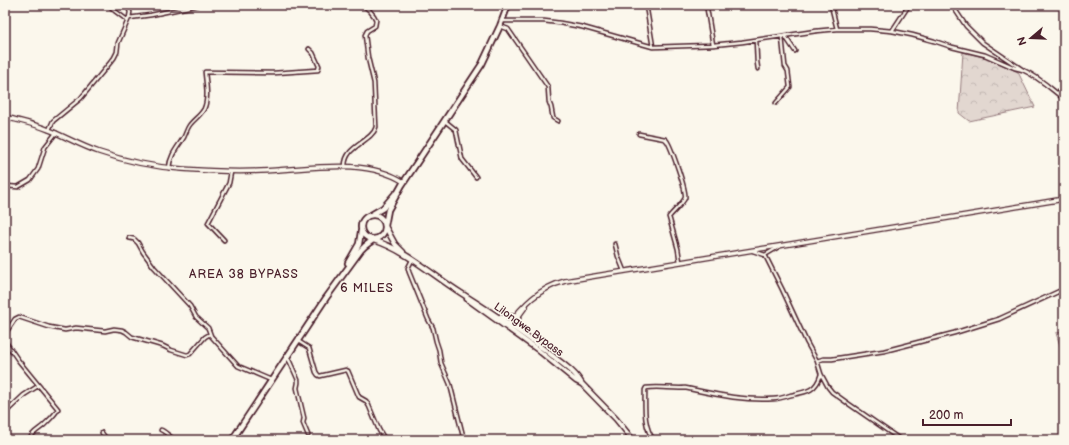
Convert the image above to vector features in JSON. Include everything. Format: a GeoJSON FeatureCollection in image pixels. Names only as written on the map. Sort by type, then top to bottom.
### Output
{"type":"FeatureCollection","features":[{"type":"Feature","properties":{"kind":"highway"},"geometry":{"type":"LineString","coordinates":[[339,280],[359,244],[361,228],[364,220],[383,208],[403,183],[445,121],[482,64],[501,24],[508,5]]}},
{"type":"Feature","properties":{"kind":"highway"},"geometry":{"type":"LineString","coordinates":[[232,440],[287,356],[361,250],[382,236],[385,231],[388,210],[403,183]]}},
{"type":"Feature","properties":{"kind":"highway"},"geometry":{"type":"LineString","coordinates":[[370,216],[374,215],[380,218],[386,226]]}},
{"type":"Feature","properties":{"kind":"highway"},"geometry":{"type":"LineString","coordinates":[[361,228],[365,236],[374,240]]}},
{"type":"Feature","properties":{"kind":"main road"},"geometry":{"type":"LineString","coordinates":[[5,117],[49,130],[102,153],[136,162],[169,168],[231,172],[345,166],[394,176],[403,183]]}},
{"type":"Feature","properties":{"kind":"main road"},"geometry":{"type":"LineString","coordinates":[[509,327],[525,304],[530,300],[546,288],[572,279],[1064,199]]}},
{"type":"Feature","properties":{"kind":"main road","name":"Lilongwe Bypass"},"geometry":{"type":"LineString","coordinates":[[386,226],[395,244],[408,257]]}},
{"type":"Feature","properties":{"kind":"main road","name":"Lilongwe Bypass"},"geometry":{"type":"LineString","coordinates":[[374,240],[385,243],[408,257],[493,313],[576,381],[582,384]]}},
{"type":"Feature","properties":{"kind":"main road","name":"Lilongwe Bypass"},"geometry":{"type":"LineString","coordinates":[[462,294],[467,299],[509,327],[522,333],[566,367],[607,409],[633,440]]}},
{"type":"Feature","properties":{"kind":"main road"},"geometry":{"type":"LineString","coordinates":[[493,313],[504,318],[516,317]]}},
{"type":"Feature","properties":{"kind":"main road"},"geometry":{"type":"LineString","coordinates":[[516,317],[517,325],[522,333]]}},
{"type":"Feature","properties":{"kind":"street"},"geometry":{"type":"LineString","coordinates":[[109,5],[115,11],[128,19],[198,5]]}},
{"type":"Feature","properties":{"kind":"street"},"geometry":{"type":"LineString","coordinates":[[49,130],[53,121],[81,98],[114,58],[130,12],[127,5]]}},
{"type":"Feature","properties":{"kind":"street"},"geometry":{"type":"LineString","coordinates":[[345,166],[345,159],[348,155],[356,146],[372,135],[376,127],[374,83],[365,36],[367,31],[374,26],[376,20],[370,11],[363,5]]}},
{"type":"Feature","properties":{"kind":"street"},"geometry":{"type":"LineString","coordinates":[[646,5],[653,47]]}},
{"type":"Feature","properties":{"kind":"street"},"geometry":{"type":"LineString","coordinates":[[708,5],[707,9],[713,45]]}},
{"type":"Feature","properties":{"kind":"street"},"geometry":{"type":"LineString","coordinates":[[831,5],[836,29]]}},
{"type":"Feature","properties":{"kind":"street"},"geometry":{"type":"LineString","coordinates":[[892,30],[909,5]]}},
{"type":"Feature","properties":{"kind":"street"},"geometry":{"type":"LineString","coordinates":[[952,5],[966,26],[983,43],[1030,73],[1064,99]]}},
{"type":"Feature","properties":{"kind":"street"},"geometry":{"type":"LineString","coordinates":[[501,24],[544,21],[560,23],[582,27],[653,47],[713,45],[836,29],[892,30],[912,34],[952,47],[985,55],[1015,68],[1024,70]]}},
{"type":"Feature","properties":{"kind":"street"},"geometry":{"type":"LineString","coordinates":[[501,24],[510,31],[548,87],[548,102],[551,107],[553,118],[558,121]]}},
{"type":"Feature","properties":{"kind":"street"},"geometry":{"type":"LineString","coordinates":[[784,36],[795,51]]}},
{"type":"Feature","properties":{"kind":"street"},"geometry":{"type":"LineString","coordinates":[[776,103],[790,87],[788,71],[785,66],[784,36]]}},
{"type":"Feature","properties":{"kind":"street"},"geometry":{"type":"LineString","coordinates":[[756,40],[758,69]]}},
{"type":"Feature","properties":{"kind":"street"},"geometry":{"type":"LineString","coordinates":[[169,168],[172,155],[189,126],[203,110],[206,102],[205,72],[274,73],[318,70],[320,66],[309,49]]}},
{"type":"Feature","properties":{"kind":"street"},"geometry":{"type":"LineString","coordinates":[[445,121],[456,130],[462,159],[476,177]]}},
{"type":"Feature","properties":{"kind":"street"},"geometry":{"type":"LineString","coordinates":[[5,186],[18,188],[30,180],[38,169],[45,147],[56,133]]}},
{"type":"Feature","properties":{"kind":"street"},"geometry":{"type":"LineString","coordinates":[[639,134],[667,141],[681,177],[685,196],[669,217],[678,248],[680,262]]}},
{"type":"Feature","properties":{"kind":"street"},"geometry":{"type":"LineString","coordinates":[[224,240],[208,223],[229,183],[231,172]]}},
{"type":"Feature","properties":{"kind":"street"},"geometry":{"type":"LineString","coordinates":[[129,238],[134,239],[138,243],[142,252],[154,267],[190,306],[196,316],[208,328],[210,334],[238,366],[272,380]]}},
{"type":"Feature","properties":{"kind":"street"},"geometry":{"type":"LineString","coordinates":[[615,244],[620,263],[624,271]]}},
{"type":"Feature","properties":{"kind":"street"},"geometry":{"type":"LineString","coordinates":[[765,255],[783,245]]}},
{"type":"Feature","properties":{"kind":"street"},"geometry":{"type":"LineString","coordinates":[[750,250],[765,255],[817,361],[821,374],[828,387],[832,392],[900,440]]}},
{"type":"Feature","properties":{"kind":"street"},"geometry":{"type":"LineString","coordinates":[[412,260],[408,268],[409,272],[433,328],[441,363],[450,384],[464,440]]}},
{"type":"Feature","properties":{"kind":"street"},"geometry":{"type":"LineString","coordinates":[[817,361],[822,359],[832,359],[884,351],[954,333],[999,319],[1064,289]]}},
{"type":"Feature","properties":{"kind":"street"},"geometry":{"type":"LineString","coordinates":[[5,334],[15,319],[19,317],[49,327],[65,330],[76,328],[105,331],[114,329],[122,330],[132,337],[188,355],[205,337],[210,334]]}},
{"type":"Feature","properties":{"kind":"street"},"geometry":{"type":"LineString","coordinates":[[298,341],[309,348],[318,375],[320,376],[346,370],[348,371],[359,397],[366,401],[370,406],[379,430],[385,440]]}},
{"type":"Feature","properties":{"kind":"street"},"geometry":{"type":"LineString","coordinates":[[6,344],[38,386],[58,409],[44,425],[31,435],[31,440]]}},
{"type":"Feature","properties":{"kind":"street"},"geometry":{"type":"LineString","coordinates":[[287,356],[298,380],[297,388],[304,418],[303,423],[308,435]]}},
{"type":"Feature","properties":{"kind":"street"},"geometry":{"type":"LineString","coordinates":[[654,440],[650,435],[646,418],[646,388],[685,388],[733,398],[751,400],[772,399],[810,390],[816,386],[821,374]]}},
{"type":"Feature","properties":{"kind":"street"},"geometry":{"type":"LineString","coordinates":[[5,413],[24,395],[38,386]]}},
{"type":"Feature","properties":{"kind":"street"},"geometry":{"type":"LineString","coordinates":[[161,430],[172,440]]}},
{"type":"Feature","properties":{"kind":"street"},"geometry":{"type":"LineString","coordinates":[[102,433],[108,440]]}},
{"type":"Feature","properties":{"kind":"green space"},"geometry":{"type":"Polygon","coordinates":[[[963,52],[987,58],[1018,72],[1035,107],[969,121],[959,113],[963,52]]]}},
{"type":"Feature","properties":{"kind":"green space"},"geometry":{"type":"Polygon","coordinates":[[[1064,332],[1064,358],[1056,333],[1064,332]]]}},
{"type":"Feature","properties":{"kind":"district","name":"AREA 38 BYPASS"},"geometry":{"type":"Point","coordinates":[244,274]}},
{"type":"Feature","properties":{"kind":"district","name":"6 MILES"},"geometry":{"type":"Point","coordinates":[367,288]}}]}
